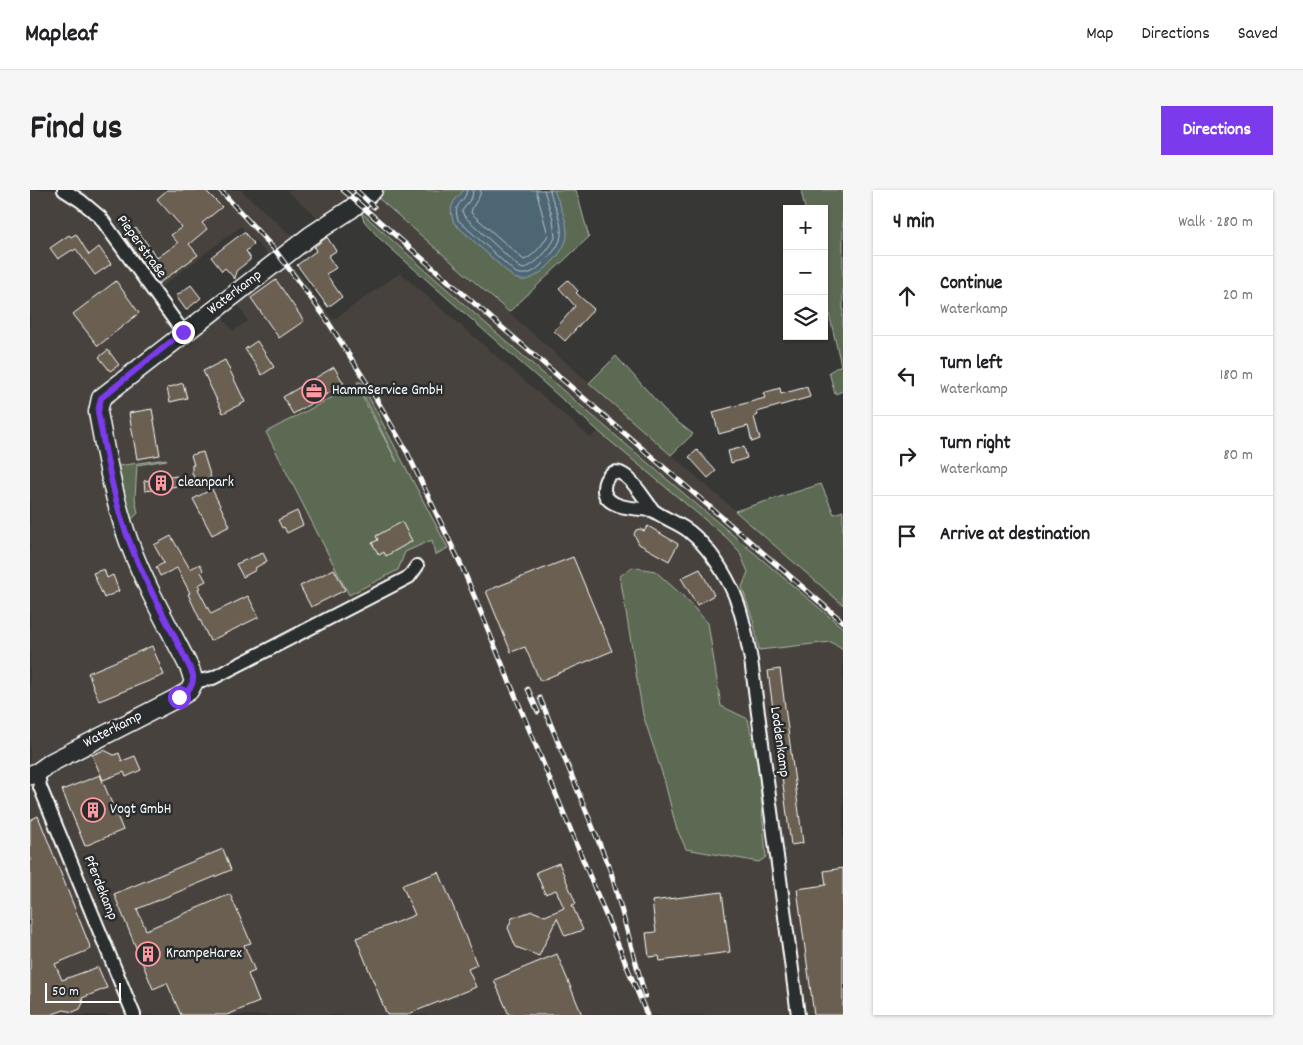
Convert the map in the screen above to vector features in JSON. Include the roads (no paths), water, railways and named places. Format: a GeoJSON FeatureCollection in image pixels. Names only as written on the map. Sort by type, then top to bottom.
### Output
{"type":"FeatureCollection","features":[{"type":"Feature","properties":{"kind":"street","name":"Pieperstraße"},"geometry":{"type":"LineString","coordinates":[[64,190],[100,217],[183,332]]}},
{"type":"Feature","properties":{"kind":"street","name":"Waterkamp"},"geometry":{"type":"LineString","coordinates":[[34,774],[52,762],[179,697],[189,691],[194,682],[190,669],[147,584],[129,543],[121,516],[98,412],[101,398],[183,332],[310,236],[351,209],[373,190]]}},
{"type":"Feature","properties":{"kind":"street","name":"Loddenkamp"},"geometry":{"type":"LineString","coordinates":[[653,510],[690,532],[706,548],[732,588],[740,610],[752,668],[798,1015]]}},
{"type":"Feature","properties":{"kind":"street","name":"Waterkamp"},"geometry":{"type":"LineString","coordinates":[[194,682],[213,678],[409,577],[418,566]]}},
{"type":"Feature","properties":{"kind":"street","name":"Pferdekamp"},"geometry":{"type":"LineString","coordinates":[[34,774],[134,1015]]}},
{"type":"Feature","properties":{"kind":"water"},"geometry":{"type":"Polygon","coordinates":[[[464,190],[554,190],[567,230],[566,242],[558,256],[545,269],[532,278],[522,280],[514,278],[454,223],[451,212],[452,205],[464,190]]]}},
{"type":"Feature","properties":{"kind":"railway"},"geometry":{"type":"LineString","coordinates":[[220,190],[275,250],[325,317],[370,388],[407,452],[463,569],[647,1015]]}},
{"type":"Feature","properties":{"kind":"railway"},"geometry":{"type":"LineString","coordinates":[[343,190],[843,622]]}},
{"type":"Feature","properties":{"kind":"railway"},"geometry":{"type":"LineString","coordinates":[[356,190],[374,207]]}},
{"type":"Feature","properties":{"kind":"railway"},"geometry":{"type":"LineString","coordinates":[[528,689],[538,712]]}},
{"type":"Feature","properties":{"kind":"railway"},"geometry":{"type":"LineString","coordinates":[[540,698],[611,872],[645,996]]}},
{"type":"Feature","properties":{"kind":"place","name":"HammService GmbH"},"geometry":{"type":"Point","coordinates":[314,391]}},
{"type":"Feature","properties":{"kind":"place","name":"cleanpark"},"geometry":{"type":"Point","coordinates":[161,483]}},
{"type":"Feature","properties":{"kind":"place","name":"Vogt GmbH"},"geometry":{"type":"Point","coordinates":[93,810]}},
{"type":"Feature","properties":{"kind":"place","name":"KrampeHarex"},"geometry":{"type":"Point","coordinates":[148,954]}}]}
